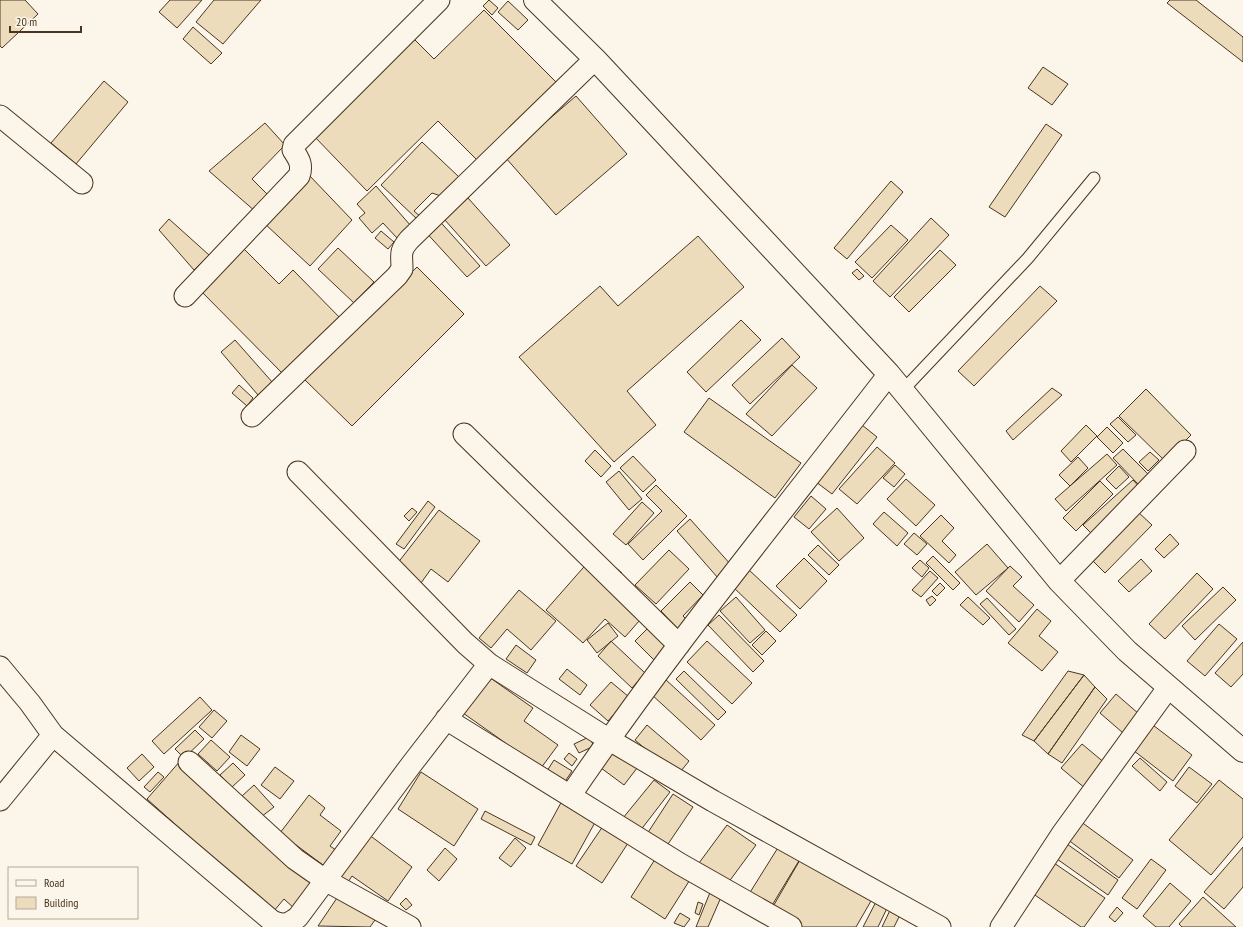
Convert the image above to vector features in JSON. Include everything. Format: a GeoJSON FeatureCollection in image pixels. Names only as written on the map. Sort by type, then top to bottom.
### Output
{"type":"FeatureCollection","features":[{"type":"Feature","properties":{"kind":"main road"},"geometry":{"type":"LineString","coordinates":[[535,0],[595,59],[889,374],[1059,581],[1127,651],[1168,688],[1243,751]]}},
{"type":"Feature","properties":{"kind":"street"},"geometry":{"type":"LineString","coordinates":[[185,296],[299,176],[302,168],[300,161],[293,150],[294,145],[439,0]]}},
{"type":"Feature","properties":{"kind":"street"},"geometry":{"type":"LineString","coordinates":[[252,416],[397,276],[402,269],[400,254],[403,247],[409,240],[595,59]]}},
{"type":"Feature","properties":{"kind":"street"},"geometry":{"type":"LineString","coordinates":[[0,116],[82,183]]}},
{"type":"Feature","properties":{"kind":"street"},"geometry":{"type":"LineString","coordinates":[[570,796],[608,739],[679,645],[889,374]]}},
{"type":"Feature","properties":{"kind":"street"},"geometry":{"type":"LineString","coordinates":[[464,434],[679,645]]}},
{"type":"Feature","properties":{"kind":"street"},"geometry":{"type":"LineString","coordinates":[[1059,581],[1185,451]]}},
{"type":"Feature","properties":{"kind":"street"},"geometry":{"type":"LineString","coordinates":[[298,472],[465,643],[489,664],[608,739],[720,805],[940,927]]}},
{"type":"Feature","properties":{"kind":"street"},"geometry":{"type":"LineString","coordinates":[[0,667],[30,703],[53,735],[272,921],[281,925],[290,924],[298,917],[489,664]]}},
{"type":"Feature","properties":{"kind":"street"},"geometry":{"type":"LineString","coordinates":[[1001,927],[1062,834],[1168,688]]}},
{"type":"Feature","properties":{"kind":"street"},"geometry":{"type":"LineString","coordinates":[[446,719],[680,864],[791,927]]}},
{"type":"Feature","properties":{"kind":"street"},"geometry":{"type":"LineString","coordinates":[[0,800],[53,735]]}},
{"type":"Feature","properties":{"kind":"street"},"geometry":{"type":"LineString","coordinates":[[189,762],[295,859],[325,880],[410,927]]}},
{"type":"Feature","properties":{"kind":"lane"},"geometry":{"type":"LineString","coordinates":[[903,390],[1028,258],[1094,178]]}},
{"type":"Feature","properties":{"kind":"building"},"geometry":{"type":"Polygon","coordinates":[[[0,0],[25,0],[38,14],[2,48],[0,46],[0,0]]]}},
{"type":"Feature","properties":{"kind":"building"},"geometry":{"type":"Polygon","coordinates":[[[170,0],[202,0],[177,28],[159,12],[170,0]]]}},
{"type":"Feature","properties":{"kind":"building"},"geometry":{"type":"Polygon","coordinates":[[[214,0],[261,0],[223,44],[196,22],[214,0]]]}},
{"type":"Feature","properties":{"kind":"building"},"geometry":{"type":"Polygon","coordinates":[[[489,0],[498,8],[492,15],[483,6],[489,0]]]}},
{"type":"Feature","properties":{"kind":"building"},"geometry":{"type":"Polygon","coordinates":[[[1170,0],[1196,0],[1243,37],[1243,62],[1167,3],[1170,0]]]}},
{"type":"Feature","properties":{"kind":"building"},"geometry":{"type":"Polygon","coordinates":[[[508,1],[528,20],[518,30],[498,12],[508,1]]]}},
{"type":"Feature","properties":{"kind":"building"},"geometry":{"type":"Polygon","coordinates":[[[484,10],[560,86],[482,165],[438,121],[367,191],[312,134],[411,36],[434,59],[484,10]]]}},
{"type":"Feature","properties":{"kind":"building"},"geometry":{"type":"Polygon","coordinates":[[[193,27],[222,53],[211,64],[183,39],[193,27]]]}},
{"type":"Feature","properties":{"kind":"building"},"geometry":{"type":"Polygon","coordinates":[[[1043,67],[1068,84],[1052,105],[1028,88],[1043,67]]]}},
{"type":"Feature","properties":{"kind":"building"},"geometry":{"type":"Polygon","coordinates":[[[104,81],[128,102],[76,164],[51,143],[104,81]]]}},
{"type":"Feature","properties":{"kind":"building"},"geometry":{"type":"Polygon","coordinates":[[[576,96],[627,154],[556,215],[505,157],[576,96]]]}},
{"type":"Feature","properties":{"kind":"building"},"geometry":{"type":"Polygon","coordinates":[[[265,123],[285,145],[252,179],[270,197],[256,212],[209,171],[265,123]]]}},
{"type":"Feature","properties":{"kind":"building"},"geometry":{"type":"Polygon","coordinates":[[[1046,124],[1062,135],[1005,217],[989,207],[1046,124]]]}},
{"type":"Feature","properties":{"kind":"building"},"geometry":{"type":"Polygon","coordinates":[[[422,142],[459,177],[441,196],[432,193],[414,211],[421,217],[418,220],[381,185],[422,142]]]}},
{"type":"Feature","properties":{"kind":"building"},"geometry":{"type":"Polygon","coordinates":[[[308,174],[352,220],[310,266],[263,222],[308,174]]]}},
{"type":"Feature","properties":{"kind":"building"},"geometry":{"type":"Polygon","coordinates":[[[891,181],[903,192],[847,259],[834,248],[891,181]]]}},
{"type":"Feature","properties":{"kind":"building"},"geometry":{"type":"Polygon","coordinates":[[[376,186],[411,226],[397,238],[383,223],[372,233],[359,218],[365,213],[357,204],[376,186]]]}},
{"type":"Feature","properties":{"kind":"building"},"geometry":{"type":"Polygon","coordinates":[[[468,198],[510,245],[486,266],[444,219],[468,198]]]}},
{"type":"Feature","properties":{"kind":"building"},"geometry":{"type":"Polygon","coordinates":[[[435,216],[480,266],[467,277],[422,228],[435,216]]]}},
{"type":"Feature","properties":{"kind":"building"},"geometry":{"type":"Polygon","coordinates":[[[931,218],[949,235],[890,297],[873,281],[931,218]]]}},
{"type":"Feature","properties":{"kind":"building"},"geometry":{"type":"Polygon","coordinates":[[[169,219],[209,255],[194,270],[159,230],[169,219]]]}},
{"type":"Feature","properties":{"kind":"building"},"geometry":{"type":"Polygon","coordinates":[[[891,225],[908,240],[872,278],[855,262],[891,225]]]}},
{"type":"Feature","properties":{"kind":"building"},"geometry":{"type":"Polygon","coordinates":[[[381,231],[394,242],[388,249],[375,238],[381,231]]]}},
{"type":"Feature","properties":{"kind":"building"},"geometry":{"type":"Polygon","coordinates":[[[698,236],[744,287],[627,391],[656,425],[614,462],[519,357],[600,286],[618,306],[698,236]]]}},
{"type":"Feature","properties":{"kind":"building"},"geometry":{"type":"Polygon","coordinates":[[[241,246],[279,284],[293,270],[344,322],[287,378],[198,288],[241,246]]]}},
{"type":"Feature","properties":{"kind":"building"},"geometry":{"type":"Polygon","coordinates":[[[338,248],[374,282],[354,303],[318,269],[338,248]]]}},
{"type":"Feature","properties":{"kind":"building"},"geometry":{"type":"Polygon","coordinates":[[[940,250],[956,265],[909,312],[894,297],[940,250]]]}},
{"type":"Feature","properties":{"kind":"building"},"geometry":{"type":"Polygon","coordinates":[[[417,267],[464,314],[352,426],[304,379],[417,267]]]}},
{"type":"Feature","properties":{"kind":"building"},"geometry":{"type":"Polygon","coordinates":[[[857,269],[864,276],[859,280],[852,273],[857,269]]]}},
{"type":"Feature","properties":{"kind":"building"},"geometry":{"type":"Polygon","coordinates":[[[1040,286],[1057,301],[974,386],[958,371],[1040,286]]]}},
{"type":"Feature","properties":{"kind":"building"},"geometry":{"type":"Polygon","coordinates":[[[741,320],[761,340],[706,392],[687,372],[741,320]]]}},
{"type":"Feature","properties":{"kind":"building"},"geometry":{"type":"Polygon","coordinates":[[[782,338],[800,357],[750,404],[732,385],[782,338]]]}},
{"type":"Feature","properties":{"kind":"building"},"geometry":{"type":"Polygon","coordinates":[[[235,340],[273,383],[258,395],[221,352],[235,340]]]}},
{"type":"Feature","properties":{"kind":"building"},"geometry":{"type":"Polygon","coordinates":[[[792,365],[817,388],[772,436],[746,414],[792,365]]]}},
{"type":"Feature","properties":{"kind":"building"},"geometry":{"type":"Polygon","coordinates":[[[239,385],[253,398],[247,406],[232,393],[239,385]]]}},
{"type":"Feature","properties":{"kind":"building"},"geometry":{"type":"Polygon","coordinates":[[[1052,388],[1062,395],[1013,440],[1006,431],[1052,388]]]}},
{"type":"Feature","properties":{"kind":"building"},"geometry":{"type":"Polygon","coordinates":[[[1146,389],[1191,435],[1165,461],[1119,416],[1146,389]]]}},
{"type":"Feature","properties":{"kind":"building"},"geometry":{"type":"Polygon","coordinates":[[[709,398],[801,463],[775,498],[684,432],[709,398]]]}},
{"type":"Feature","properties":{"kind":"building"},"geometry":{"type":"Polygon","coordinates":[[[1118,417],[1136,435],[1128,442],[1110,424],[1118,417]]]}},
{"type":"Feature","properties":{"kind":"building"},"geometry":{"type":"Polygon","coordinates":[[[862,425],[877,437],[832,494],[816,482],[862,425]]]}},
{"type":"Feature","properties":{"kind":"building"},"geometry":{"type":"Polygon","coordinates":[[[1086,425],[1097,436],[1071,462],[1061,451],[1086,425]]]}},
{"type":"Feature","properties":{"kind":"building"},"geometry":{"type":"Polygon","coordinates":[[[1107,427],[1123,443],[1113,453],[1097,437],[1107,427]]]}},
{"type":"Feature","properties":{"kind":"building"},"geometry":{"type":"Polygon","coordinates":[[[877,447],[895,463],[857,504],[839,489],[877,447]]]}},
{"type":"Feature","properties":{"kind":"building"},"geometry":{"type":"Polygon","coordinates":[[[1123,449],[1148,474],[1138,484],[1113,458],[1123,449]]]}},
{"type":"Feature","properties":{"kind":"building"},"geometry":{"type":"Polygon","coordinates":[[[595,450],[611,466],[601,477],[585,461],[595,450]]]}},
{"type":"Feature","properties":{"kind":"building"},"geometry":{"type":"Polygon","coordinates":[[[1150,452],[1159,460],[1148,471],[1139,462],[1150,452]]]}},
{"type":"Feature","properties":{"kind":"building"},"geometry":{"type":"Polygon","coordinates":[[[1107,454],[1117,465],[1066,511],[1055,499],[1107,454]]]}},
{"type":"Feature","properties":{"kind":"building"},"geometry":{"type":"Polygon","coordinates":[[[633,456],[656,480],[643,492],[620,468],[633,456]]]}},
{"type":"Feature","properties":{"kind":"building"},"geometry":{"type":"Polygon","coordinates":[[[1078,457],[1088,468],[1070,486],[1059,475],[1078,457]]]}},
{"type":"Feature","properties":{"kind":"building"},"geometry":{"type":"Polygon","coordinates":[[[895,465],[905,474],[894,487],[883,478],[895,465]]]}},
{"type":"Feature","properties":{"kind":"building"},"geometry":{"type":"Polygon","coordinates":[[[1119,466],[1129,477],[1116,489],[1106,479],[1119,466]]]}},
{"type":"Feature","properties":{"kind":"building"},"geometry":{"type":"Polygon","coordinates":[[[619,471],[642,499],[629,510],[606,482],[619,471]]]}},
{"type":"Feature","properties":{"kind":"building"},"geometry":{"type":"Polygon","coordinates":[[[906,479],[935,505],[916,526],[887,499],[906,479]]]}},
{"type":"Feature","properties":{"kind":"building"},"geometry":{"type":"Polygon","coordinates":[[[1133,480],[1142,490],[1093,535],[1083,525],[1133,480]]]}},
{"type":"Feature","properties":{"kind":"building"},"geometry":{"type":"Polygon","coordinates":[[[1100,481],[1113,494],[1076,531],[1063,518],[1100,481]]]}},
{"type":"Feature","properties":{"kind":"building"},"geometry":{"type":"Polygon","coordinates":[[[656,485],[687,516],[643,560],[628,544],[662,511],[646,495],[656,485]]]}},
{"type":"Feature","properties":{"kind":"building"},"geometry":{"type":"Polygon","coordinates":[[[811,496],[826,509],[809,529],[794,517],[811,496]]]}},
{"type":"Feature","properties":{"kind":"building"},"geometry":{"type":"Polygon","coordinates":[[[428,501],[435,507],[404,549],[396,544],[428,501]]]}},
{"type":"Feature","properties":{"kind":"building"},"geometry":{"type":"Polygon","coordinates":[[[642,502],[654,513],[626,545],[613,534],[642,502]]]}},
{"type":"Feature","properties":{"kind":"building"},"geometry":{"type":"Polygon","coordinates":[[[412,508],[417,512],[409,521],[404,516],[412,508]]]}},
{"type":"Feature","properties":{"kind":"building"},"geometry":{"type":"Polygon","coordinates":[[[837,508],[864,538],[839,561],[811,532],[837,508]]]}},
{"type":"Feature","properties":{"kind":"building"},"geometry":{"type":"Polygon","coordinates":[[[439,510],[480,541],[448,582],[431,569],[421,583],[397,564],[439,510]]]}},
{"type":"Feature","properties":{"kind":"building"},"geometry":{"type":"Polygon","coordinates":[[[1137,511],[1152,525],[1105,573],[1091,559],[1137,511]]]}},
{"type":"Feature","properties":{"kind":"building"},"geometry":{"type":"Polygon","coordinates":[[[884,512],[908,533],[897,546],[873,524],[884,512]]]}},
{"type":"Feature","properties":{"kind":"building"},"geometry":{"type":"Polygon","coordinates":[[[941,515],[954,528],[942,541],[956,555],[949,563],[920,536],[941,515]]]}},
{"type":"Feature","properties":{"kind":"building"},"geometry":{"type":"Polygon","coordinates":[[[690,519],[732,566],[718,578],[677,531],[690,519]]]}},
{"type":"Feature","properties":{"kind":"building"},"geometry":{"type":"Polygon","coordinates":[[[914,533],[927,544],[917,555],[904,544],[914,533]]]}},
{"type":"Feature","properties":{"kind":"building"},"geometry":{"type":"Polygon","coordinates":[[[1170,534],[1179,544],[1164,558],[1155,549],[1170,534]]]}},
{"type":"Feature","properties":{"kind":"building"},"geometry":{"type":"Polygon","coordinates":[[[987,544],[1008,568],[976,595],[955,572],[987,544]]]}},
{"type":"Feature","properties":{"kind":"building"},"geometry":{"type":"Polygon","coordinates":[[[818,545],[839,565],[829,575],[808,555],[818,545]]]}},
{"type":"Feature","properties":{"kind":"building"},"geometry":{"type":"Polygon","coordinates":[[[669,550],[689,569],[656,604],[635,585],[669,550]]]}},
{"type":"Feature","properties":{"kind":"building"},"geometry":{"type":"Polygon","coordinates":[[[597,552],[622,573],[614,582],[647,612],[625,637],[605,619],[583,643],[546,610],[597,552]]]}},
{"type":"Feature","properties":{"kind":"building"},"geometry":{"type":"Polygon","coordinates":[[[933,556],[960,583],[953,590],[926,563],[933,556]]]}},
{"type":"Feature","properties":{"kind":"building"},"geometry":{"type":"Polygon","coordinates":[[[804,558],[827,581],[800,609],[776,586],[804,558]]]}},
{"type":"Feature","properties":{"kind":"building"},"geometry":{"type":"Polygon","coordinates":[[[1141,559],[1152,571],[1129,592],[1118,581],[1141,559]]]}},
{"type":"Feature","properties":{"kind":"building"},"geometry":{"type":"Polygon","coordinates":[[[920,560],[929,568],[922,577],[912,568],[920,560]]]}},
{"type":"Feature","properties":{"kind":"building"},"geometry":{"type":"Polygon","coordinates":[[[1010,566],[1022,577],[1013,586],[1034,605],[1019,622],[986,591],[1010,566]]]}},
{"type":"Feature","properties":{"kind":"building"},"geometry":{"type":"Polygon","coordinates":[[[748,569],[797,615],[780,632],[732,586],[748,569]]]}},
{"type":"Feature","properties":{"kind":"building"},"geometry":{"type":"Polygon","coordinates":[[[930,571],[938,578],[921,597],[912,590],[930,571]]]}},
{"type":"Feature","properties":{"kind":"building"},"geometry":{"type":"Polygon","coordinates":[[[1197,573],[1213,589],[1165,639],[1149,624],[1197,573]]]}},
{"type":"Feature","properties":{"kind":"building"},"geometry":{"type":"Polygon","coordinates":[[[690,582],[703,595],[683,616],[690,623],[681,632],[661,611],[690,582]]]}},
{"type":"Feature","properties":{"kind":"building"},"geometry":{"type":"Polygon","coordinates":[[[940,583],[945,588],[937,596],[932,591],[940,583]]]}},
{"type":"Feature","properties":{"kind":"building"},"geometry":{"type":"Polygon","coordinates":[[[1223,587],[1236,600],[1195,640],[1182,626],[1223,587]]]}},
{"type":"Feature","properties":{"kind":"building"},"geometry":{"type":"Polygon","coordinates":[[[519,590],[556,621],[531,650],[507,629],[491,648],[479,638],[519,590]]]}},
{"type":"Feature","properties":{"kind":"building"},"geometry":{"type":"Polygon","coordinates":[[[932,596],[936,600],[930,606],[926,600],[932,596]]]}},
{"type":"Feature","properties":{"kind":"building"},"geometry":{"type":"Polygon","coordinates":[[[736,597],[765,630],[750,643],[720,611],[736,597]]]}},
{"type":"Feature","properties":{"kind":"building"},"geometry":{"type":"Polygon","coordinates":[[[968,597],[990,618],[983,625],[960,605],[968,597]]]}},
{"type":"Feature","properties":{"kind":"building"},"geometry":{"type":"Polygon","coordinates":[[[987,598],[1016,629],[1009,635],[980,604],[987,598]]]}},
{"type":"Feature","properties":{"kind":"building"},"geometry":{"type":"Polygon","coordinates":[[[1037,609],[1051,621],[1039,636],[1058,652],[1042,671],[1008,643],[1037,609]]]}},
{"type":"Feature","properties":{"kind":"building"},"geometry":{"type":"Polygon","coordinates":[[[719,615],[764,661],[753,672],[708,625],[719,615]]]}},
{"type":"Feature","properties":{"kind":"building"},"geometry":{"type":"Polygon","coordinates":[[[608,623],[618,636],[597,653],[587,640],[608,623]]]}},
{"type":"Feature","properties":{"kind":"building"},"geometry":{"type":"Polygon","coordinates":[[[1219,624],[1237,639],[1205,676],[1187,661],[1219,624]]]}},
{"type":"Feature","properties":{"kind":"building"},"geometry":{"type":"Polygon","coordinates":[[[651,625],[670,645],[654,660],[635,641],[651,625]]]}},
{"type":"Feature","properties":{"kind":"building"},"geometry":{"type":"Polygon","coordinates":[[[766,631],[776,641],[762,655],[752,645],[766,631]]]}},
{"type":"Feature","properties":{"kind":"building"},"geometry":{"type":"Polygon","coordinates":[[[611,641],[645,673],[632,688],[598,656],[611,641]]]}},
{"type":"Feature","properties":{"kind":"building"},"geometry":{"type":"Polygon","coordinates":[[[707,641],[752,683],[732,704],[687,662],[707,641]]]}},
{"type":"Feature","properties":{"kind":"building"},"geometry":{"type":"Polygon","coordinates":[[[1243,642],[1243,674],[1231,687],[1215,673],[1243,642]]]}},
{"type":"Feature","properties":{"kind":"building"},"geometry":{"type":"Polygon","coordinates":[[[516,645],[536,660],[527,673],[506,659],[516,645]]]}},
{"type":"Feature","properties":{"kind":"building"},"geometry":{"type":"Polygon","coordinates":[[[567,669],[587,685],[580,695],[559,679],[567,669]]]}},
{"type":"Feature","properties":{"kind":"building"},"geometry":{"type":"Polygon","coordinates":[[[684,671],[726,712],[718,720],[676,679],[684,671]]]}},
{"type":"Feature","properties":{"kind":"building"},"geometry":{"type":"Polygon","coordinates":[[[1068,671],[1084,675],[1034,741],[1022,735],[1068,671]]]}},
{"type":"Feature","properties":{"kind":"building"},"geometry":{"type":"Polygon","coordinates":[[[1084,675],[1095,687],[1048,754],[1034,741],[1084,675]]]}},
{"type":"Feature","properties":{"kind":"building"},"geometry":{"type":"Polygon","coordinates":[[[489,677],[533,708],[524,721],[558,745],[541,768],[463,713],[489,677]]]}},
{"type":"Feature","properties":{"kind":"building"},"geometry":{"type":"Polygon","coordinates":[[[665,679],[715,725],[701,740],[651,694],[665,679]]]}},
{"type":"Feature","properties":{"kind":"building"},"geometry":{"type":"Polygon","coordinates":[[[611,682],[629,697],[608,721],[590,705],[611,682]]]}},
{"type":"Feature","properties":{"kind":"building"},"geometry":{"type":"Polygon","coordinates":[[[1095,687],[1107,699],[1062,763],[1048,754],[1095,687]]]}},
{"type":"Feature","properties":{"kind":"building"},"geometry":{"type":"Polygon","coordinates":[[[1116,694],[1139,714],[1123,733],[1100,713],[1116,694]]]}},
{"type":"Feature","properties":{"kind":"building"},"geometry":{"type":"Polygon","coordinates":[[[200,697],[212,710],[164,754],[152,741],[200,697]]]}},
{"type":"Feature","properties":{"kind":"building"},"geometry":{"type":"Polygon","coordinates":[[[214,710],[227,721],[212,738],[199,727],[214,710]]]}},
{"type":"Feature","properties":{"kind":"building"},"geometry":{"type":"Polygon","coordinates":[[[1149,722],[1192,755],[1173,781],[1129,747],[1149,722]]]}},
{"type":"Feature","properties":{"kind":"building"},"geometry":{"type":"Polygon","coordinates":[[[647,725],[689,761],[677,776],[635,740],[647,725]]]}},
{"type":"Feature","properties":{"kind":"building"},"geometry":{"type":"Polygon","coordinates":[[[195,730],[204,739],[184,758],[175,749],[195,730]]]}},
{"type":"Feature","properties":{"kind":"building"},"geometry":{"type":"Polygon","coordinates":[[[241,735],[260,749],[247,766],[229,752],[241,735]]]}},
{"type":"Feature","properties":{"kind":"building"},"geometry":{"type":"Polygon","coordinates":[[[589,737],[594,746],[579,753],[574,744],[589,737]]]}},
{"type":"Feature","properties":{"kind":"building"},"geometry":{"type":"Polygon","coordinates":[[[616,739],[644,759],[624,785],[597,765],[616,739]]]}},
{"type":"Feature","properties":{"kind":"building"},"geometry":{"type":"Polygon","coordinates":[[[211,740],[230,757],[217,771],[198,754],[211,740]]]}},
{"type":"Feature","properties":{"kind":"building"},"geometry":{"type":"Polygon","coordinates":[[[1082,744],[1106,764],[1086,789],[1061,768],[1082,744]]]}},
{"type":"Feature","properties":{"kind":"building"},"geometry":{"type":"Polygon","coordinates":[[[569,753],[577,759],[572,766],[564,759],[569,753]]]}},
{"type":"Feature","properties":{"kind":"building"},"geometry":{"type":"Polygon","coordinates":[[[142,754],[154,767],[139,781],[127,768],[142,754]]]}},
{"type":"Feature","properties":{"kind":"building"},"geometry":{"type":"Polygon","coordinates":[[[1140,758],[1167,782],[1160,791],[1132,766],[1140,758]]]}},
{"type":"Feature","properties":{"kind":"building"},"geometry":{"type":"Polygon","coordinates":[[[181,760],[318,883],[295,909],[284,899],[273,912],[147,799],[181,760]]]}},
{"type":"Feature","properties":{"kind":"building"},"geometry":{"type":"Polygon","coordinates":[[[554,760],[572,771],[564,783],[547,771],[554,760]]]}},
{"type":"Feature","properties":{"kind":"building"},"geometry":{"type":"Polygon","coordinates":[[[233,763],[245,775],[232,787],[220,775],[233,763]]]}},
{"type":"Feature","properties":{"kind":"building"},"geometry":{"type":"Polygon","coordinates":[[[275,767],[294,781],[280,799],[261,785],[275,767]]]}},
{"type":"Feature","properties":{"kind":"building"},"geometry":{"type":"Polygon","coordinates":[[[1189,767],[1212,784],[1197,803],[1175,786],[1189,767]]]}},
{"type":"Feature","properties":{"kind":"building"},"geometry":{"type":"Polygon","coordinates":[[[158,772],[164,777],[150,792],[144,787],[158,772]]]}},
{"type":"Feature","properties":{"kind":"building"},"geometry":{"type":"Polygon","coordinates":[[[421,772],[478,809],[454,846],[398,809],[421,772]]]}},
{"type":"Feature","properties":{"kind":"building"},"geometry":{"type":"Polygon","coordinates":[[[654,780],[670,792],[640,831],[623,818],[654,780]]]}},
{"type":"Feature","properties":{"kind":"building"},"geometry":{"type":"Polygon","coordinates":[[[1219,780],[1243,799],[1243,837],[1211,875],[1169,840],[1219,780]]]}},
{"type":"Feature","properties":{"kind":"building"},"geometry":{"type":"Polygon","coordinates":[[[254,785],[274,807],[261,817],[242,796],[254,785]]]}},
{"type":"Feature","properties":{"kind":"building"},"geometry":{"type":"Polygon","coordinates":[[[673,794],[693,807],[666,847],[647,834],[673,794]]]}},
{"type":"Feature","properties":{"kind":"building"},"geometry":{"type":"Polygon","coordinates":[[[309,795],[325,808],[320,815],[341,831],[330,846],[339,852],[327,868],[280,833],[309,795]]]}},
{"type":"Feature","properties":{"kind":"building"},"geometry":{"type":"Polygon","coordinates":[[[563,799],[598,817],[572,864],[538,845],[563,799]]]}},
{"type":"Feature","properties":{"kind":"building"},"geometry":{"type":"Polygon","coordinates":[[[485,811],[535,837],[531,845],[481,819],[485,811]]]}},
{"type":"Feature","properties":{"kind":"building"},"geometry":{"type":"Polygon","coordinates":[[[1080,821],[1133,860],[1119,878],[1067,839],[1080,821]]]}},
{"type":"Feature","properties":{"kind":"building"},"geometry":{"type":"Polygon","coordinates":[[[605,823],[630,840],[602,883],[576,866],[605,823]]]}},
{"type":"Feature","properties":{"kind":"building"},"geometry":{"type":"Polygon","coordinates":[[[727,825],[756,845],[728,883],[699,863],[727,825]]]}},
{"type":"Feature","properties":{"kind":"building"},"geometry":{"type":"Polygon","coordinates":[[[368,834],[412,867],[388,901],[352,876],[348,882],[338,875],[368,834]]]}},
{"type":"Feature","properties":{"kind":"building"},"geometry":{"type":"Polygon","coordinates":[[[515,838],[526,848],[511,867],[499,858],[515,838]]]}},
{"type":"Feature","properties":{"kind":"building"},"geometry":{"type":"Polygon","coordinates":[[[1067,844],[1118,880],[1108,895],[1057,859],[1067,844]]]}},
{"type":"Feature","properties":{"kind":"building"},"geometry":{"type":"Polygon","coordinates":[[[779,846],[800,859],[771,907],[749,894],[779,846]]]}},
{"type":"Feature","properties":{"kind":"building"},"geometry":{"type":"Polygon","coordinates":[[[1243,847],[1243,887],[1224,909],[1204,892],[1243,847]]]}},
{"type":"Feature","properties":{"kind":"building"},"geometry":{"type":"Polygon","coordinates":[[[445,848],[457,859],[439,881],[427,870],[445,848]]]}},
{"type":"Feature","properties":{"kind":"building"},"geometry":{"type":"Polygon","coordinates":[[[659,853],[693,875],[665,919],[631,897],[659,853]]]}},
{"type":"Feature","properties":{"kind":"building"},"geometry":{"type":"Polygon","coordinates":[[[804,853],[875,894],[856,927],[801,927],[771,910],[804,853]]]}},
{"type":"Feature","properties":{"kind":"building"},"geometry":{"type":"Polygon","coordinates":[[[1151,859],[1166,870],[1137,909],[1122,898],[1151,859]]]}},
{"type":"Feature","properties":{"kind":"building"},"geometry":{"type":"Polygon","coordinates":[[[1054,863],[1105,898],[1084,927],[1081,927],[1032,893],[1054,863]]]}},
{"type":"Feature","properties":{"kind":"building"},"geometry":{"type":"Polygon","coordinates":[[[1170,883],[1191,901],[1169,927],[1156,927],[1143,916],[1170,883]]]}},
{"type":"Feature","properties":{"kind":"building"},"geometry":{"type":"Polygon","coordinates":[[[711,890],[722,895],[708,927],[696,927],[711,890]]]}},
{"type":"Feature","properties":{"kind":"building"},"geometry":{"type":"Polygon","coordinates":[[[339,895],[375,920],[370,927],[318,926],[339,895]]]}},
{"type":"Feature","properties":{"kind":"building"},"geometry":{"type":"Polygon","coordinates":[[[879,896],[890,902],[878,927],[863,927],[879,896]]]}},
{"type":"Feature","properties":{"kind":"building"},"geometry":{"type":"Polygon","coordinates":[[[1203,897],[1236,927],[1182,927],[1179,924],[1203,897]]]}},
{"type":"Feature","properties":{"kind":"building"},"geometry":{"type":"Polygon","coordinates":[[[406,898],[412,905],[406,910],[400,904],[406,898]]]}},
{"type":"Feature","properties":{"kind":"building"},"geometry":{"type":"Polygon","coordinates":[[[698,902],[703,904],[699,915],[695,913],[698,902]]]}},
{"type":"Feature","properties":{"kind":"building"},"geometry":{"type":"Polygon","coordinates":[[[893,904],[903,909],[894,927],[882,927],[893,904]]]}},
{"type":"Feature","properties":{"kind":"building"},"geometry":{"type":"Polygon","coordinates":[[[1117,907],[1123,913],[1115,922],[1109,917],[1117,907]]]}},
{"type":"Feature","properties":{"kind":"building"},"geometry":{"type":"Polygon","coordinates":[[[680,913],[690,919],[684,927],[674,923],[680,913]]]}}]}
